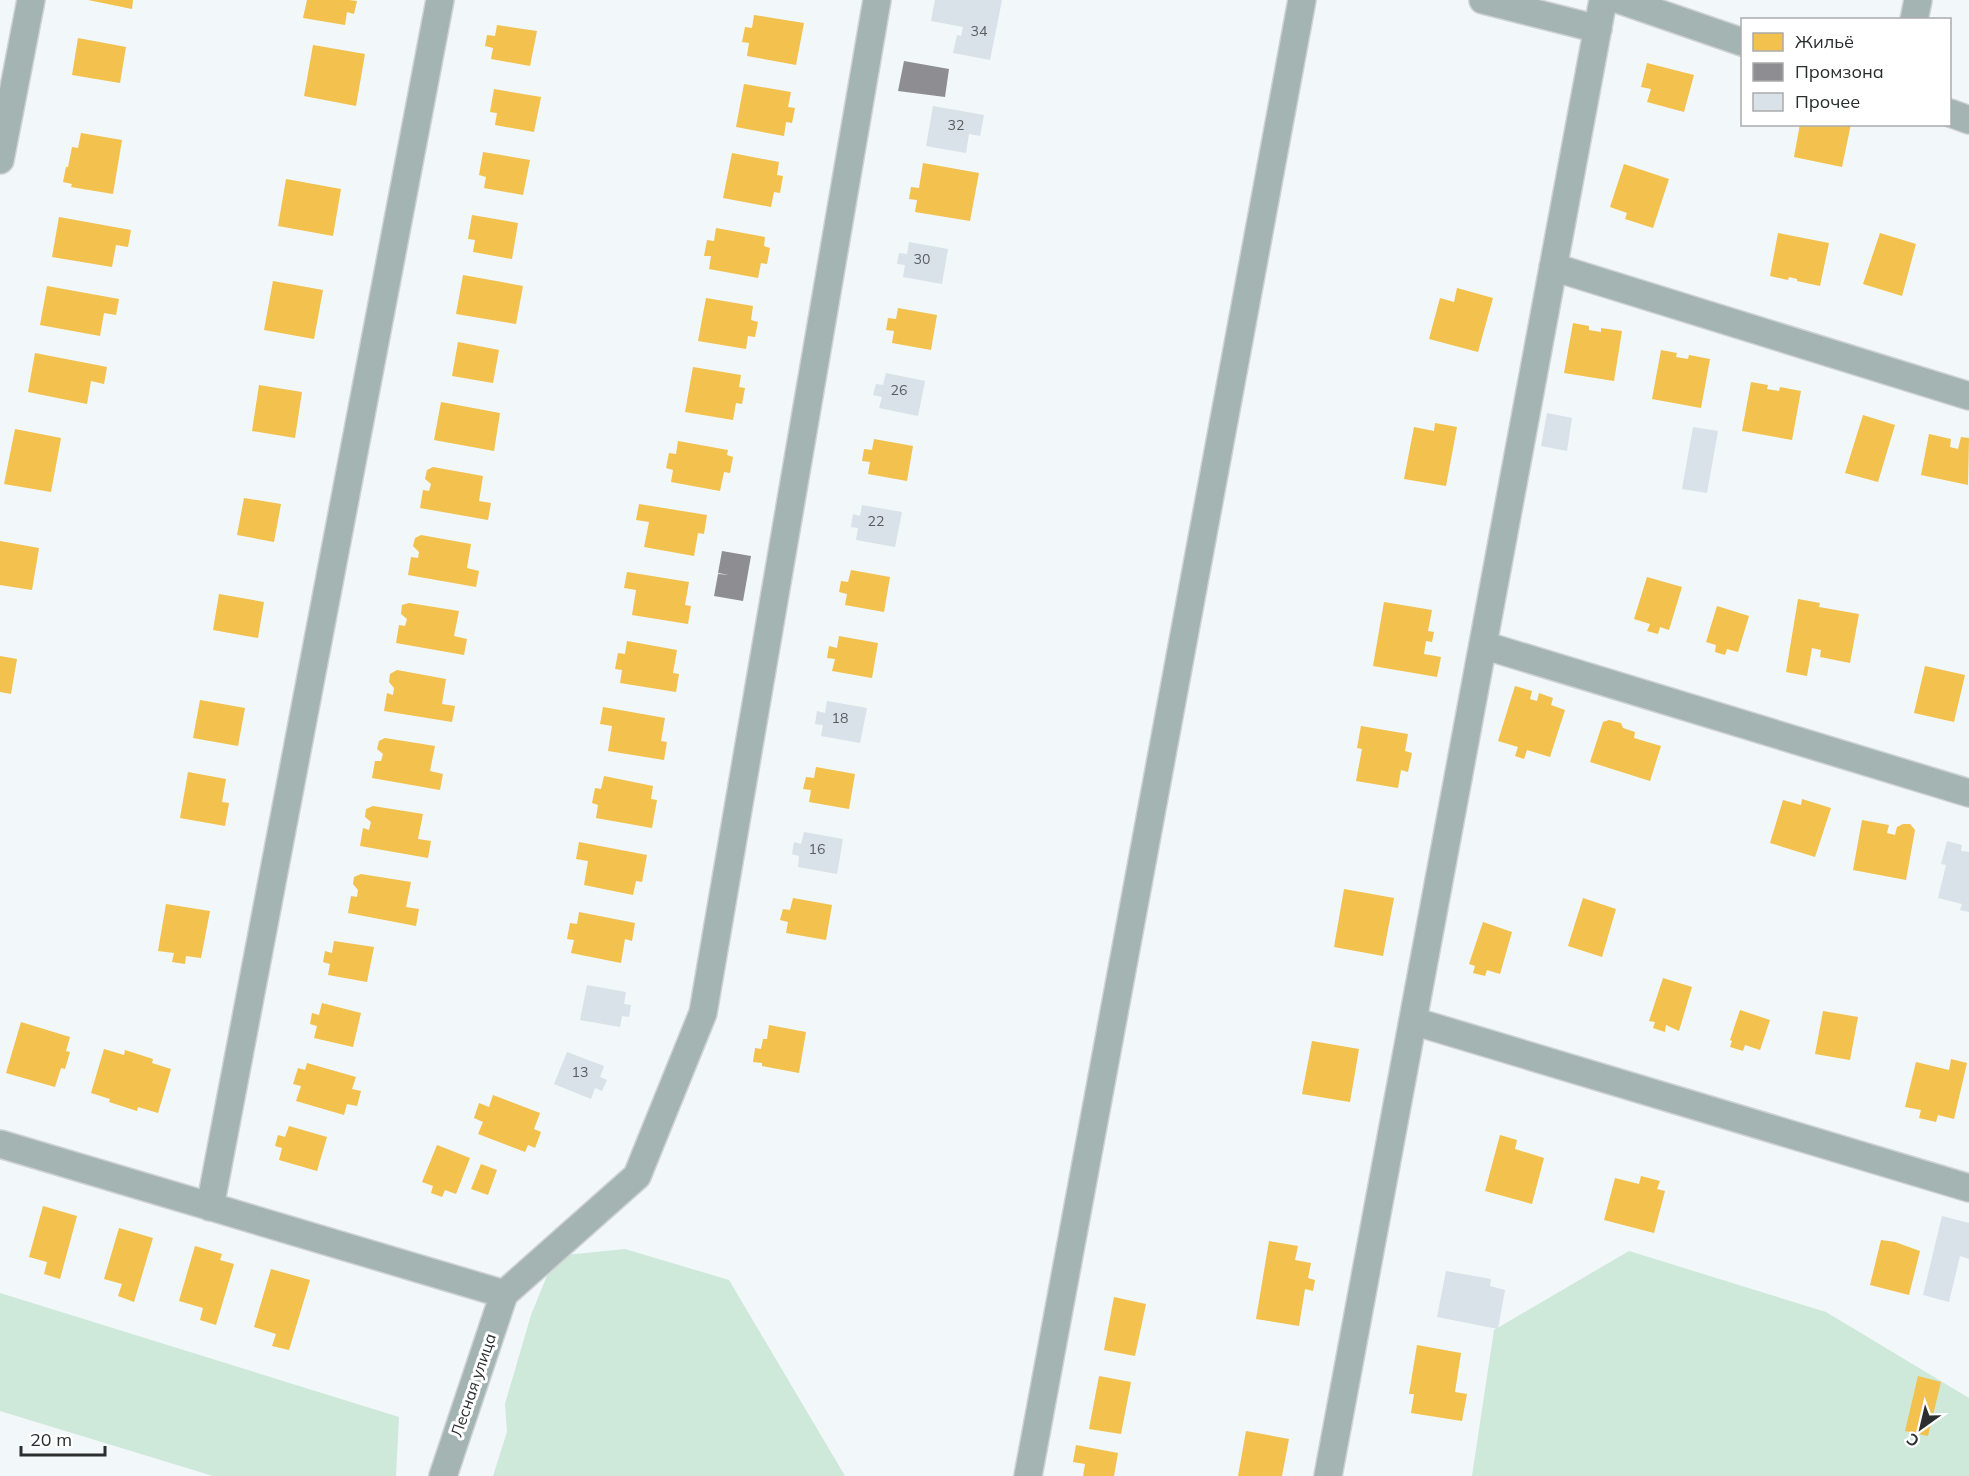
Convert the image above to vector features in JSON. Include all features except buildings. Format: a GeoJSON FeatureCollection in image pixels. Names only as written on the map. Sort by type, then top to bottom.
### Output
{"type":"FeatureCollection","features":[{"type":"Feature","properties":{"kind":"street"},"geometry":{"type":"LineString","coordinates":[[0,160],[31,0]]}},
{"type":"Feature","properties":{"kind":"street"},"geometry":{"type":"LineString","coordinates":[[210,1207],[441,0]]}},
{"type":"Feature","properties":{"kind":"street"},"geometry":{"type":"LineString","coordinates":[[0,1144],[504,1294],[637,1176],[703,1013],[877,0]]}},
{"type":"Feature","properties":{"kind":"street"},"geometry":{"type":"LineString","coordinates":[[1028,1476],[1302,0]]}},
{"type":"Feature","properties":{"kind":"street"},"geometry":{"type":"LineString","coordinates":[[1483,0],[1598,30]]}},
{"type":"Feature","properties":{"kind":"street"},"geometry":{"type":"LineString","coordinates":[[1328,1476],[1603,0]]}},
{"type":"Feature","properties":{"kind":"street"},"geometry":{"type":"LineString","coordinates":[[1620,0],[1741,41]]}},
{"type":"Feature","properties":{"kind":"street"},"geometry":{"type":"LineString","coordinates":[[1914,18],[1918,0]]}},
{"type":"Feature","properties":{"kind":"street"},"geometry":{"type":"LineString","coordinates":[[1951,113],[1969,120]]}},
{"type":"Feature","properties":{"kind":"street"},"geometry":{"type":"LineString","coordinates":[[1553,267],[1969,396]]}},
{"type":"Feature","properties":{"kind":"street"},"geometry":{"type":"LineString","coordinates":[[1483,645],[1969,793]]}},
{"type":"Feature","properties":{"kind":"street"},"geometry":{"type":"LineString","coordinates":[[1413,1021],[1969,1188]]}},
{"type":"Feature","properties":{"kind":"street","name":"Лесная улица"},"geometry":{"type":"LineString","coordinates":[[443,1476],[504,1294]]}},
{"type":"Feature","properties":{"kind":"green space"},"geometry":{"type":"Polygon","coordinates":[[[625,1249],[729,1280],[845,1476],[493,1476],[507,1432],[505,1404],[531,1315],[555,1256],[625,1249]]]}},
{"type":"Feature","properties":{"kind":"green space"},"geometry":{"type":"Polygon","coordinates":[[[1629,1251],[1826,1312],[1969,1398],[1969,1476],[1472,1476],[1494,1330],[1629,1251]]]}},
{"type":"Feature","properties":{"kind":"green space"},"geometry":{"type":"Polygon","coordinates":[[[0,1293],[399,1417],[396,1476],[213,1476],[0,1411],[0,1293]]]}}]}
